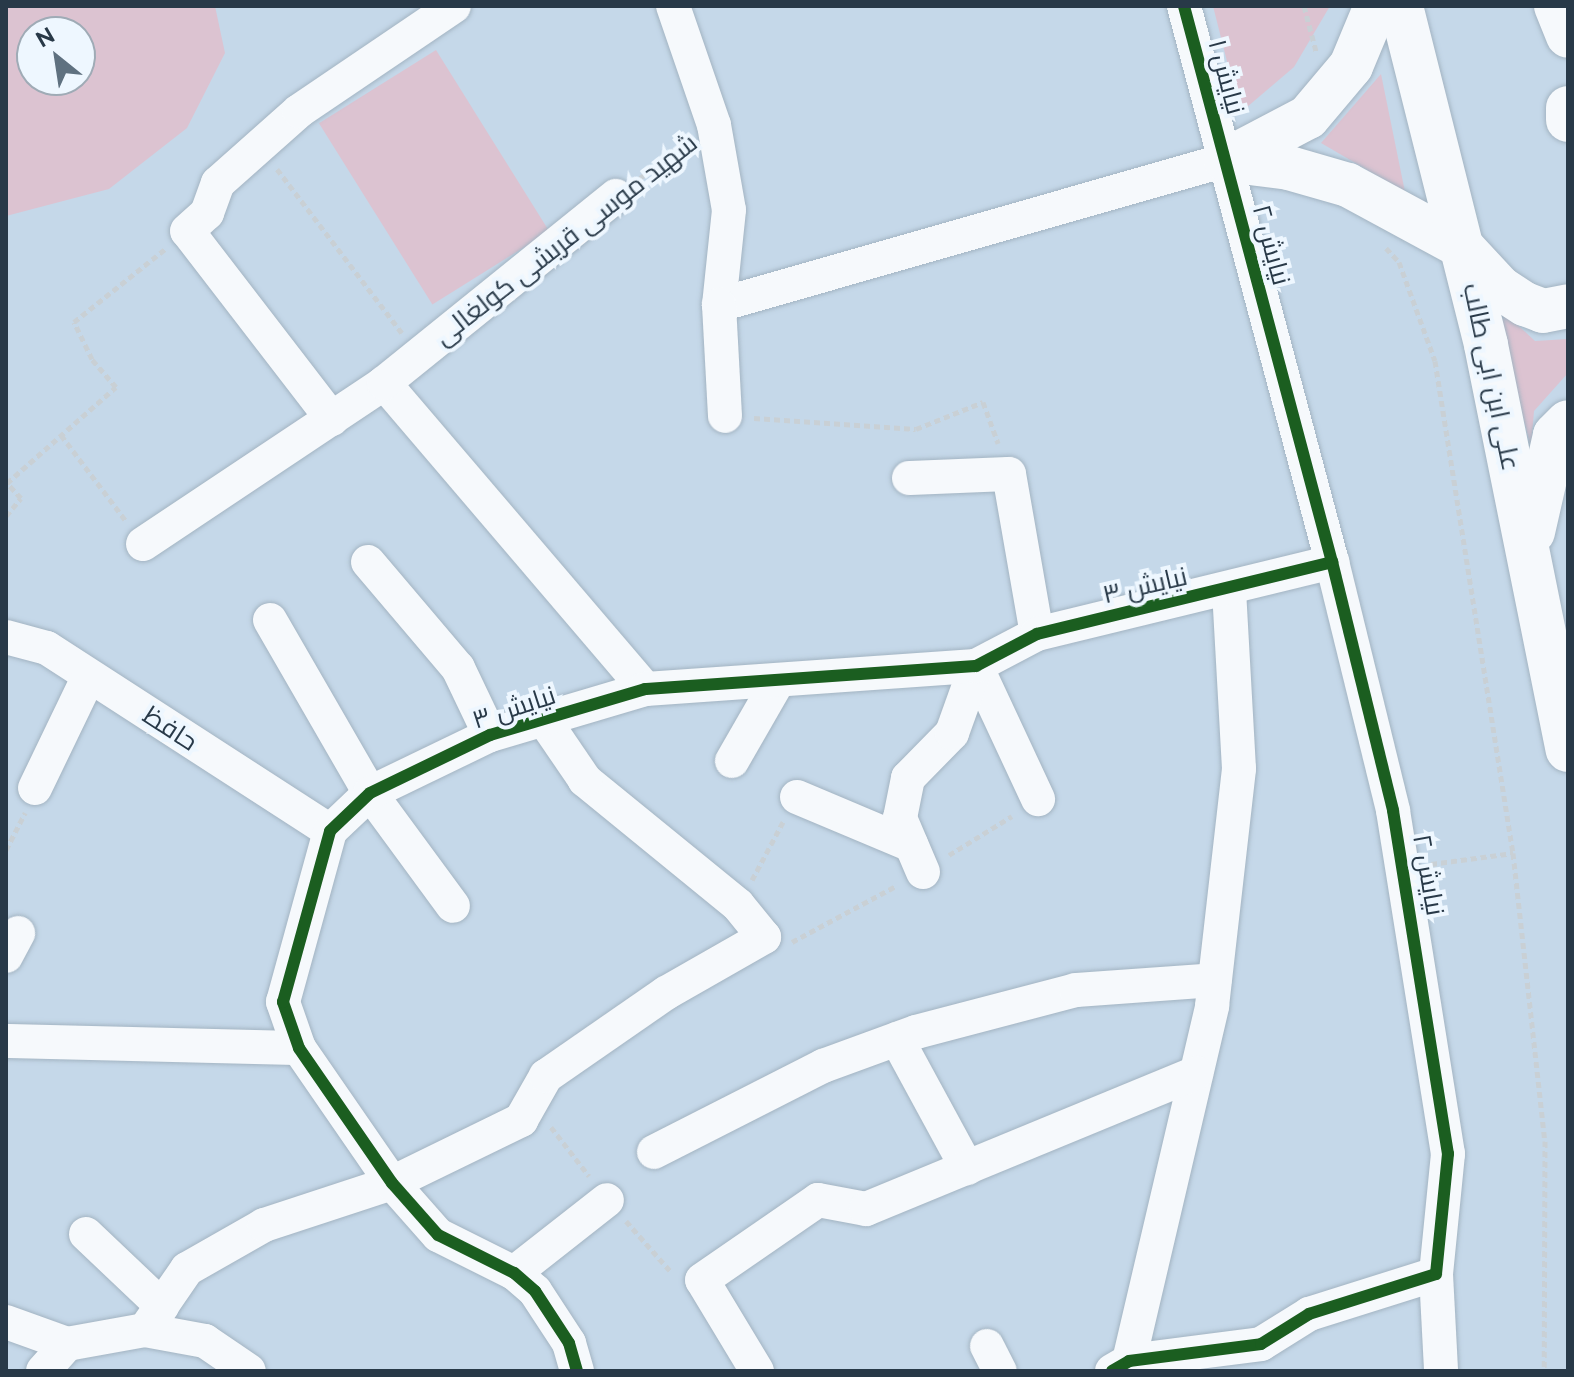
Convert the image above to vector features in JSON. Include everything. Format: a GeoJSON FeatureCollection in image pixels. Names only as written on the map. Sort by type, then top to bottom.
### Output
{"type":"FeatureCollection","features":[{"type":"Feature","properties":{"kind":"main road"},"geometry":{"type":"LineString","coordinates":[[1226,160],[1308,117],[1351,66],[1376,6]]}},
{"type":"Feature","properties":{"kind":"main road","name":"علی ابن ابی طالب"},"geometry":{"type":"LineString","coordinates":[[1401,6],[1461,246],[1568,750]]}},
{"type":"Feature","properties":{"kind":"main road"},"geometry":{"type":"LineString","coordinates":[[1556,6],[1568,36]]}},
{"type":"Feature","properties":{"kind":"main road"},"geometry":{"type":"LineString","coordinates":[[1568,108],[1568,120]]}},
{"type":"Feature","properties":{"kind":"main road"},"geometry":{"type":"LineString","coordinates":[[1226,160],[1289,168],[1348,185],[1461,246],[1500,288],[1525,304],[1543,311],[1568,306]]}},
{"type":"Feature","properties":{"kind":"main road"},"geometry":{"type":"LineString","coordinates":[[1529,559],[1540,486],[1555,435],[1568,422]]}},
{"type":"Feature","properties":{"kind":"street"},"geometry":{"type":"LineString","coordinates":[[332,419],[187,231],[207,213],[218,183],[259,146],[379,53],[454,6]]}},
{"type":"Feature","properties":{"kind":"street"},"geometry":{"type":"LineString","coordinates":[[673,6],[714,125]]}},
{"type":"Feature","properties":{"kind":"street","name":"نیایش ۱"},"geometry":{"type":"LineString","coordinates":[[1184,6],[1226,160]]}},
{"type":"Feature","properties":{"kind":"street","name":"شهید موسی قریشی کولغالی"},"geometry":{"type":"LineString","coordinates":[[714,125],[729,210],[719,305],[725,416]]}},
{"type":"Feature","properties":{"kind":"street"},"geometry":{"type":"LineString","coordinates":[[719,305],[1226,160]]}},
{"type":"Feature","properties":{"kind":"street","name":"نیایش ۲"},"geometry":{"type":"LineString","coordinates":[[1226,160],[1332,562],[1406,868],[1448,1154],[1436,1274],[1441,1371]]}},
{"type":"Feature","properties":{"kind":"street","name":"شهید موسی قریشی کولغالی"},"geometry":{"type":"LineString","coordinates":[[143,544],[384,383],[616,196]]}},
{"type":"Feature","properties":{"kind":"street"},"geometry":{"type":"LineString","coordinates":[[384,383],[645,689]]}},
{"type":"Feature","properties":{"kind":"street"},"geometry":{"type":"LineString","coordinates":[[909,478],[1009,474],[1037,634]]}},
{"type":"Feature","properties":{"kind":"street"},"geometry":{"type":"LineString","coordinates":[[368,562],[458,668],[490,735]]}},
{"type":"Feature","properties":{"kind":"street","name":"نیایش ۳"},"geometry":{"type":"LineString","coordinates":[[330,831],[370,793],[490,735],[645,689],[976,666],[1037,634],[1332,562]]}},
{"type":"Feature","properties":{"kind":"street"},"geometry":{"type":"LineString","coordinates":[[1229,589],[1239,769],[1215,980],[1196,1073],[1120,1366],[1261,1344],[1309,1314],[1436,1274]]}},
{"type":"Feature","properties":{"kind":"street"},"geometry":{"type":"LineString","coordinates":[[270,620],[370,793],[453,906]]}},
{"type":"Feature","properties":{"kind":"street","name":"حافظ"},"geometry":{"type":"LineString","coordinates":[[6,637],[47,648],[330,831]]}},
{"type":"Feature","properties":{"kind":"street"},"geometry":{"type":"LineString","coordinates":[[976,666],[1038,799]]}},
{"type":"Feature","properties":{"kind":"street"},"geometry":{"type":"LineString","coordinates":[[917,858],[900,818],[908,778],[952,733],[976,666]]}},
{"type":"Feature","properties":{"kind":"street"},"geometry":{"type":"LineString","coordinates":[[34,793],[89,676]]}},
{"type":"Feature","properties":{"kind":"street"},"geometry":{"type":"LineString","coordinates":[[732,761],[778,681]]}},
{"type":"Feature","properties":{"kind":"street"},"geometry":{"type":"LineString","coordinates":[[43,1371],[67,1344],[153,1318],[187,1269],[264,1225],[392,1183],[521,1120],[546,1076],[666,993],[764,937],[738,905],[585,780],[544,720]]}},
{"type":"Feature","properties":{"kind":"street"},"geometry":{"type":"LineString","coordinates":[[797,797],[917,858]]}},
{"type":"Feature","properties":{"kind":"street"},"geometry":{"type":"LineString","coordinates":[[330,831],[283,1002],[299,1048],[392,1183],[438,1235],[514,1273],[555,1315],[577,1371]]}},
{"type":"Feature","properties":{"kind":"street"},"geometry":{"type":"LineString","coordinates":[[654,1152],[823,1066],[897,1039],[1076,990],[1215,980]]}},
{"type":"Feature","properties":{"kind":"street"},"geometry":{"type":"LineString","coordinates":[[897,1039],[967,1168]]}},
{"type":"Feature","properties":{"kind":"street"},"geometry":{"type":"LineString","coordinates":[[6,1041],[299,1048]]}},
{"type":"Feature","properties":{"kind":"street"},"geometry":{"type":"LineString","coordinates":[[757,1371],[702,1280],[818,1200],[866,1209],[1196,1073]]}},
{"type":"Feature","properties":{"kind":"street"},"geometry":{"type":"LineString","coordinates":[[514,1273],[607,1200]]}},
{"type":"Feature","properties":{"kind":"street"},"geometry":{"type":"LineString","coordinates":[[86,1234],[153,1318],[205,1341],[249,1371]]}},
{"type":"Feature","properties":{"kind":"street"},"geometry":{"type":"LineString","coordinates":[[6,1322],[67,1344]]}},
{"type":"Feature","properties":{"kind":"path"},"geometry":{"type":"LineString","coordinates":[[259,146],[419,355]]}},
{"type":"Feature","properties":{"kind":"path"},"geometry":{"type":"LineString","coordinates":[[6,516],[21,498],[7,483],[116,387],[92,359],[74,322],[187,231]]}},
{"type":"Feature","properties":{"kind":"path"},"geometry":{"type":"LineString","coordinates":[[1381,243],[1399,262],[1435,361],[1513,853],[1545,1141],[1544,1371]]}},
{"type":"Feature","properties":{"kind":"path"},"geometry":{"type":"LineString","coordinates":[[725,416],[916,429],[983,402],[1009,474]]}},
{"type":"Feature","properties":{"kind":"path"},"geometry":{"type":"LineString","coordinates":[[61,435],[143,544]]}},
{"type":"Feature","properties":{"kind":"path"},"geometry":{"type":"LineString","coordinates":[[6,850],[34,793]]}},
{"type":"Feature","properties":{"kind":"path"},"geometry":{"type":"LineString","coordinates":[[738,905],[797,797]]}},
{"type":"Feature","properties":{"kind":"path"},"geometry":{"type":"LineString","coordinates":[[792,943],[917,858],[1038,799]]}},
{"type":"Feature","properties":{"kind":"path"},"geometry":{"type":"LineString","coordinates":[[1406,868],[1513,853]]}},
{"type":"Feature","properties":{"kind":"shaded area"},"geometry":{"type":"Polygon","coordinates":[[[6,6],[215,6],[225,53],[187,128],[109,189],[6,216],[6,6]]]}},
{"type":"Feature","properties":{"kind":"shaded area"},"geometry":{"type":"Polygon","coordinates":[[[1213,6],[1330,6],[1294,67],[1240,113],[1213,6]]]}},
{"type":"Feature","properties":{"kind":"shaded area"},"geometry":{"type":"Polygon","coordinates":[[[436,50],[549,231],[432,305],[319,123],[436,50]]]}},
{"type":"Feature","properties":{"kind":"shaded area"},"geometry":{"type":"Polygon","coordinates":[[[1381,74],[1405,192],[1321,143],[1381,74]]]}},
{"type":"Feature","properties":{"kind":"shaded area"},"geometry":{"type":"Polygon","coordinates":[[[1494,303],[1535,341],[1568,339],[1568,373],[1534,411],[1531,448],[1494,303]]]}},
{"type":"Feature","properties":{"kind":"cycle path"},"geometry":{"type":"LineString","coordinates":[[1112,1371],[1129,1361],[1261,1344],[1309,1314],[1436,1274],[1448,1154],[1393,810],[1332,562],[1184,6]]}},
{"type":"Feature","properties":{"kind":"cycle path"},"geometry":{"type":"LineString","coordinates":[[577,1371],[569,1343],[535,1291],[514,1273],[438,1235],[392,1183],[299,1048],[283,1002],[330,831],[370,793],[490,735],[645,689],[976,666],[1037,634],[1332,562]]}}]}
